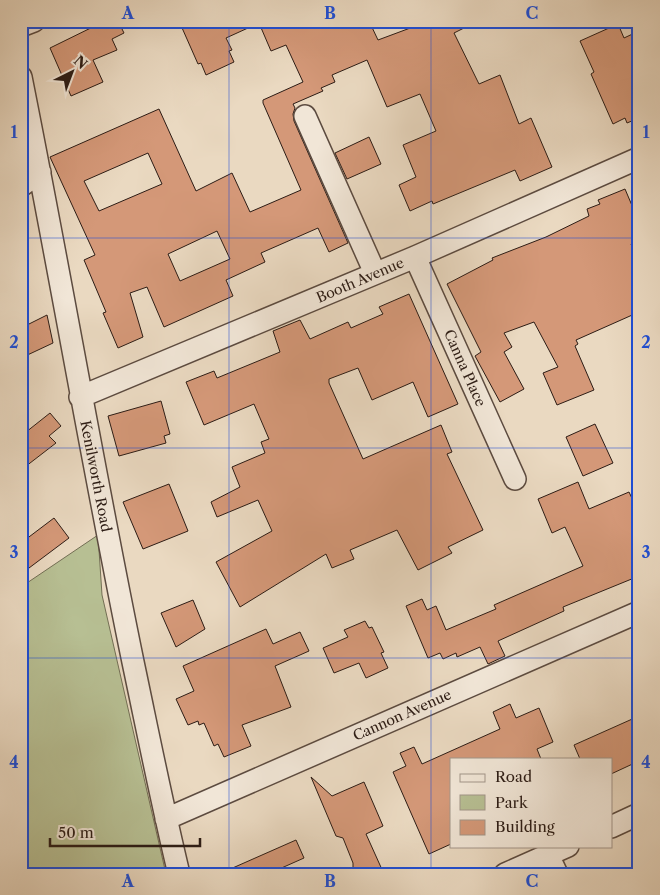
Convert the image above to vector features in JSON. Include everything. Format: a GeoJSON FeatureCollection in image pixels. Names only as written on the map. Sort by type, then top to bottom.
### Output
{"type":"FeatureCollection","features":[{"type":"Feature","properties":{"kind":"street"},"geometry":{"type":"LineString","coordinates":[[21,26],[34,21]]}},
{"type":"Feature","properties":{"kind":"street","name":"Kenilworth Road"},"geometry":{"type":"LineString","coordinates":[[21,77],[80,397],[166,819],[180,874]]}},
{"type":"Feature","properties":{"kind":"street"},"geometry":{"type":"LineString","coordinates":[[305,116],[375,274]]}},
{"type":"Feature","properties":{"kind":"street","name":"Booth Avenue"},"geometry":{"type":"LineString","coordinates":[[80,397],[415,257],[639,158]]}},
{"type":"Feature","properties":{"kind":"street"},"geometry":{"type":"LineString","coordinates":[[21,186],[40,172]]}},
{"type":"Feature","properties":{"kind":"street","name":"Canna Place"},"geometry":{"type":"LineString","coordinates":[[415,257],[514,479]]}},
{"type":"Feature","properties":{"kind":"street","name":"Cannon Avenue"},"geometry":{"type":"LineString","coordinates":[[166,819],[639,612]]}},
{"type":"Feature","properties":{"kind":"street"},"geometry":{"type":"LineString","coordinates":[[612,827],[639,814]]}},
{"type":"Feature","properties":{"kind":"street"},"geometry":{"type":"LineString","coordinates":[[505,874],[552,864],[566,848]]}},
{"type":"Feature","properties":{"kind":"green space"},"geometry":{"type":"Polygon","coordinates":[[[98,535],[102,595],[166,874],[25,874],[21,856],[21,587],[98,535]]]}},
{"type":"Feature","properties":{"kind":"building"},"geometry":{"type":"Polygon","coordinates":[[[105,21],[118,21],[124,33],[112,39],[117,50],[93,60],[103,82],[71,96],[50,48],[105,21]]]}},
{"type":"Feature","properties":{"kind":"building"},"geometry":{"type":"Polygon","coordinates":[[[179,21],[369,21],[378,40],[429,21],[478,21],[454,33],[479,84],[500,75],[519,124],[531,118],[552,167],[520,181],[515,170],[433,204],[432,201],[410,211],[399,185],[416,177],[403,145],[436,131],[420,94],[387,107],[367,60],[332,75],[335,82],[321,88],[323,91],[293,104],[295,108],[293,114],[294,121],[348,243],[329,252],[318,228],[261,253],[265,262],[226,280],[233,296],[164,327],[147,287],[130,293],[143,337],[118,348],[103,313],[106,312],[84,260],[95,255],[50,157],[159,109],[196,191],[232,173],[250,212],[301,190],[263,103],[263,100],[303,82],[286,45],[271,51],[259,23],[226,38],[232,50],[229,51],[234,62],[206,75],[201,63],[198,64],[179,21]],[[148,153],[84,181],[99,211],[162,184],[148,153]],[[217,231],[168,254],[180,281],[230,259],[217,231]]]}},
{"type":"Feature","properties":{"kind":"building"},"geometry":{"type":"Polygon","coordinates":[[[618,24],[624,38],[639,31],[639,118],[627,123],[625,118],[613,124],[591,74],[594,72],[580,41],[618,24]]]}},
{"type":"Feature","properties":{"kind":"building"},"geometry":{"type":"Polygon","coordinates":[[[369,137],[381,164],[347,179],[335,153],[369,137]]]}},
{"type":"Feature","properties":{"kind":"building"},"geometry":{"type":"Polygon","coordinates":[[[625,189],[639,222],[639,241],[631,244],[639,262],[639,312],[576,340],[578,344],[575,346],[594,390],[557,405],[543,373],[558,367],[534,322],[504,333],[512,347],[504,352],[524,389],[500,402],[475,356],[481,352],[447,284],[493,260],[492,258],[546,237],[589,216],[587,209],[600,204],[598,200],[625,189]]]}},
{"type":"Feature","properties":{"kind":"building"},"geometry":{"type":"Polygon","coordinates":[[[409,294],[458,404],[428,417],[413,382],[372,400],[358,368],[329,379],[329,383],[363,459],[441,425],[452,452],[447,454],[483,530],[448,547],[452,553],[418,570],[397,530],[350,550],[354,559],[332,568],[326,554],[240,607],[216,562],[272,531],[258,500],[217,517],[211,502],[240,487],[232,467],[265,453],[261,442],[269,439],[254,404],[204,425],[186,382],[214,371],[217,378],[280,352],[273,331],[300,320],[310,339],[348,322],[351,328],[383,314],[379,307],[409,294]]]}},
{"type":"Feature","properties":{"kind":"building"},"geometry":{"type":"Polygon","coordinates":[[[47,315],[53,343],[21,358],[21,328],[47,315]]]}},
{"type":"Feature","properties":{"kind":"building"},"geometry":{"type":"Polygon","coordinates":[[[161,401],[170,434],[164,436],[166,443],[119,456],[108,416],[161,401]]]}},
{"type":"Feature","properties":{"kind":"building"},"geometry":{"type":"Polygon","coordinates":[[[50,413],[61,426],[49,436],[56,443],[21,470],[21,436],[50,413]]]}},
{"type":"Feature","properties":{"kind":"building"},"geometry":{"type":"Polygon","coordinates":[[[595,424],[613,463],[583,476],[566,437],[595,424]]]}},
{"type":"Feature","properties":{"kind":"building"},"geometry":{"type":"Polygon","coordinates":[[[578,482],[589,509],[629,492],[639,513],[639,576],[563,607],[564,611],[498,641],[505,656],[488,664],[480,647],[457,657],[456,653],[443,659],[440,653],[428,658],[406,606],[422,599],[427,610],[436,606],[446,630],[496,609],[494,605],[583,566],[565,527],[552,533],[538,499],[578,482]]]}},
{"type":"Feature","properties":{"kind":"building"},"geometry":{"type":"Polygon","coordinates":[[[169,484],[188,531],[143,549],[123,502],[169,484]]]}},
{"type":"Feature","properties":{"kind":"building"},"geometry":{"type":"Polygon","coordinates":[[[54,518],[69,538],[21,574],[21,543],[54,518]]]}},
{"type":"Feature","properties":{"kind":"building"},"geometry":{"type":"Polygon","coordinates":[[[193,600],[205,629],[176,647],[161,613],[193,600]]]}},
{"type":"Feature","properties":{"kind":"building"},"geometry":{"type":"Polygon","coordinates":[[[365,621],[369,628],[372,627],[384,652],[381,653],[388,668],[366,678],[359,663],[334,673],[323,648],[348,637],[344,630],[365,621]]]}},
{"type":"Feature","properties":{"kind":"building"},"geometry":{"type":"Polygon","coordinates":[[[266,629],[273,644],[300,632],[309,651],[275,666],[291,707],[242,725],[251,746],[224,757],[218,744],[214,746],[204,723],[199,725],[198,721],[188,725],[176,699],[194,691],[183,666],[266,629]]]}},
{"type":"Feature","properties":{"kind":"building"},"geometry":{"type":"Polygon","coordinates":[[[510,704],[516,718],[539,708],[553,742],[537,749],[541,758],[450,758],[450,844],[429,854],[393,772],[406,766],[400,753],[414,747],[422,764],[500,729],[493,712],[510,704]]]}},
{"type":"Feature","properties":{"kind":"building"},"geometry":{"type":"Polygon","coordinates":[[[639,716],[639,761],[612,774],[612,758],[580,758],[574,745],[639,716]]]}},
{"type":"Feature","properties":{"kind":"building"},"geometry":{"type":"Polygon","coordinates":[[[311,777],[332,796],[364,782],[383,826],[366,834],[384,874],[353,874],[353,863],[343,838],[336,836],[311,777]]]}},
{"type":"Feature","properties":{"kind":"building"},"geometry":{"type":"Polygon","coordinates":[[[296,840],[304,858],[268,874],[219,874],[296,840]]]}}]}
